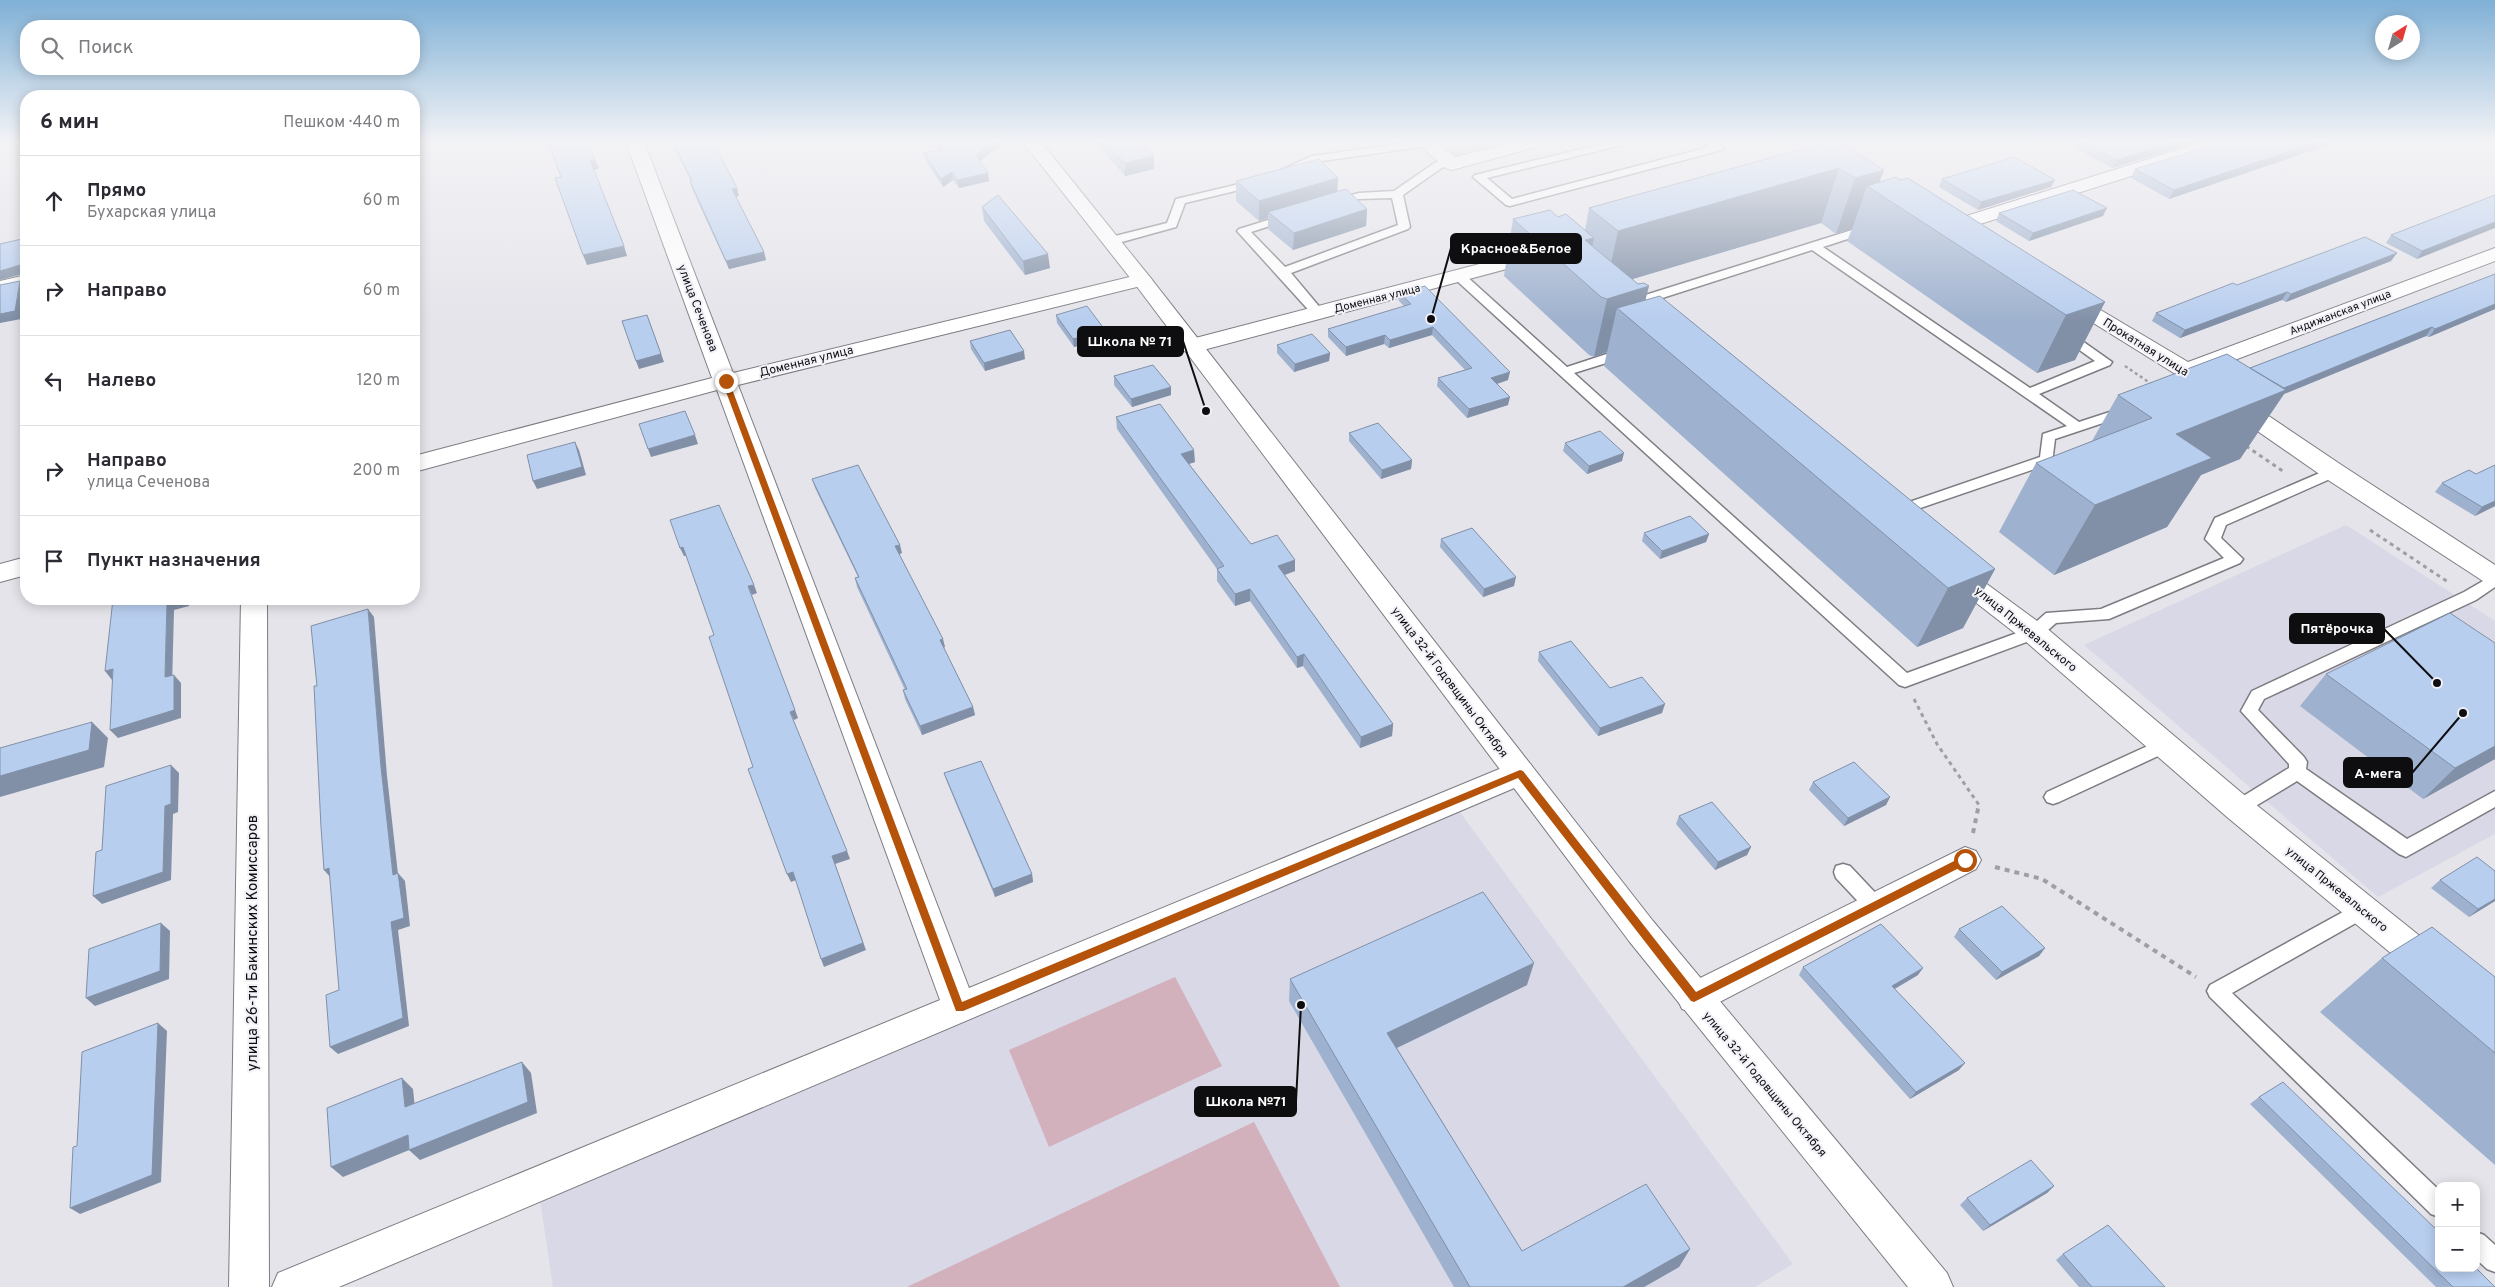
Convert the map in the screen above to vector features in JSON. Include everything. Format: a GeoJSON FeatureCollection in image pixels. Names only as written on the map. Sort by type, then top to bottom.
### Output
{"type":"FeatureCollection","features":[{"type":"Feature","properties":{"kind":"street","name":"улица Сеченова"},"geometry":{"type":"LineString","coordinates":[[658,202],[960,1008]]}},
{"type":"Feature","properties":{"kind":"street","name":"улица 32-й Годовщины Октября"},"geometry":{"type":"LineString","coordinates":[[1080,202],[1694,998],[1921,1283]]}},
{"type":"Feature","properties":{"kind":"street"},"geometry":{"type":"LineString","coordinates":[[1976,243],[1942,222],[2011,202]]}},
{"type":"Feature","properties":{"kind":"street","name":"Андижанская улица"},"geometry":{"type":"LineString","coordinates":[[2185,370],[2495,254]]}},
{"type":"Feature","properties":{"kind":"street","name":"Доменная улица"},"geometry":{"type":"LineString","coordinates":[[1192,346],[1460,277],[1557,255]]}},
{"type":"Feature","properties":{"kind":"street","name":"Доменная улица"},"geometry":{"type":"LineString","coordinates":[[420,462],[726,381],[1142,280]]}},
{"type":"Feature","properties":{"kind":"street"},"geometry":{"type":"LineString","coordinates":[[0,287],[20,282]]}},
{"type":"Feature","properties":{"kind":"street","name":"Прокатная улица"},"geometry":{"type":"LineString","coordinates":[[2051,289],[2185,370],[2334,472],[2495,578]]}},
{"type":"Feature","properties":{"kind":"street"},"geometry":{"type":"LineString","coordinates":[[1607,303],[1638,337]]}},
{"type":"Feature","properties":{"kind":"street"},"geometry":{"type":"LineString","coordinates":[[1877,514],[1904,534]]}},
{"type":"Feature","properties":{"kind":"street","name":"улица Пржевальского"},"geometry":{"type":"LineString","coordinates":[[1934,557],[2034,632],[2238,808],[2451,982]]}},
{"type":"Feature","properties":{"kind":"street"},"geometry":{"type":"LineString","coordinates":[[0,573],[20,568]]}},
{"type":"Feature","properties":{"kind":"street","name":"улица 26-ти Бакинских Комиссаров"},"geometry":{"type":"LineString","coordinates":[[249,1287],[254,605]]}},
{"type":"Feature","properties":{"kind":"street"},"geometry":{"type":"LineString","coordinates":[[292,1287],[1520,773]]}},
{"type":"Feature","properties":{"kind":"street"},"geometry":{"type":"LineString","coordinates":[[1694,998],[1965,860]]}},
{"type":"Feature","properties":{"kind":"lane"},"geometry":{"type":"LineString","coordinates":[[1112,242],[1172,225],[1180,202]]}},
{"type":"Feature","properties":{"kind":"lane"},"geometry":{"type":"LineString","coordinates":[[1324,206],[1338,202]]}},
{"type":"Feature","properties":{"kind":"lane"},"geometry":{"type":"LineString","coordinates":[[1284,272],[1404,227],[1399,202]]}},
{"type":"Feature","properties":{"kind":"lane"},"geometry":{"type":"LineString","coordinates":[[1297,214],[1243,230],[1284,272],[1318,313]]}},
{"type":"Feature","properties":{"kind":"lane"},"geometry":{"type":"LineString","coordinates":[[1607,303],[1814,246],[1883,224]]}},
{"type":"Feature","properties":{"kind":"lane"},"geometry":{"type":"LineString","coordinates":[[1814,246],[2079,428]]}},
{"type":"Feature","properties":{"kind":"lane"},"geometry":{"type":"LineString","coordinates":[[1460,277],[1905,681],[2034,632],[2052,617],[2103,615],[2235,559],[2213,538],[2220,522],[2334,472]]}},
{"type":"Feature","properties":{"kind":"lane"},"geometry":{"type":"LineString","coordinates":[[2029,393],[2105,362],[2056,330]]}},
{"type":"Feature","properties":{"kind":"lane"},"geometry":{"type":"LineString","coordinates":[[1565,372],[1638,337]]}},
{"type":"Feature","properties":{"kind":"lane"},"geometry":{"type":"LineString","coordinates":[[2169,395],[2185,370]]}},
{"type":"Feature","properties":{"kind":"lane"},"geometry":{"type":"LineString","coordinates":[[1877,514],[2046,460],[2048,437],[2079,428],[2142,404]]}},
{"type":"Feature","properties":{"kind":"lane"},"geometry":{"type":"LineString","coordinates":[[2297,772],[2298,762],[2249,711],[2258,695],[2470,596],[2495,578]]}},
{"type":"Feature","properties":{"kind":"lane"},"geometry":{"type":"LineString","coordinates":[[2430,614],[2446,625]]}},
{"type":"Feature","properties":{"kind":"lane"},"geometry":{"type":"LineString","coordinates":[[2053,797],[2165,745]]}},
{"type":"Feature","properties":{"kind":"lane"},"geometry":{"type":"LineString","coordinates":[[2297,772],[2406,849],[2495,798]]}},
{"type":"Feature","properties":{"kind":"lane"},"geometry":{"type":"LineString","coordinates":[[2238,808],[2297,772]]}},
{"type":"Feature","properties":{"kind":"lane"},"geometry":{"type":"LineString","coordinates":[[1843,872],[1875,906]]}},
{"type":"Feature","properties":{"kind":"lane"},"geometry":{"type":"LineString","coordinates":[[2363,909],[2217,991],[2435,1202]]}},
{"type":"Feature","properties":{"kind":"lane"},"geometry":{"type":"LineString","coordinates":[[2480,1247],[2495,1261]]}},
{"type":"Feature","properties":{"kind":"path"},"geometry":{"type":"LineString","coordinates":[[2119,363],[2169,395]]}},
{"type":"Feature","properties":{"kind":"path"},"geometry":{"type":"LineString","coordinates":[[2240,443],[2304,485]]}},
{"type":"Feature","properties":{"kind":"path"},"geometry":{"type":"LineString","coordinates":[[2370,529],[2470,596]]}},
{"type":"Feature","properties":{"kind":"path"},"geometry":{"type":"LineString","coordinates":[[1905,681],[1937,744],[1980,806],[1965,860],[2042,879],[2217,991]]}},
{"type":"Feature","properties":{"kind":"shaded area"},"geometry":{"type":"Polygon","coordinates":[[[2346,525],[2495,621],[2495,834],[2378,897],[2084,645],[2346,525]]]}},
{"type":"Feature","properties":{"kind":"shaded area"},"geometry":{"type":"Polygon","coordinates":[[[1459,811],[1793,1264],[1755,1287],[553,1287],[540,1200],[1459,811]]]}},
{"type":"Feature","properties":{"kind":"shaded area"},"geometry":{"type":"Polygon","coordinates":[[[1175,977],[1222,1066],[1049,1147],[1009,1050],[1175,977]]]}},
{"type":"Feature","properties":{"kind":"shaded area"},"geometry":{"type":"Polygon","coordinates":[[[1254,1122],[1340,1287],[907,1287],[1254,1122]]]}},
{"type":"Feature","properties":{"kind":"building"},"geometry":{"type":"Polygon","coordinates":[[[564,202],[607,202],[624,246],[583,255],[564,202]]]}},
{"type":"Feature","properties":{"kind":"building"},"geometry":{"type":"Polygon","coordinates":[[[699,202],[739,202],[764,252],[726,261],[699,202]]]}},
{"type":"Feature","properties":{"kind":"building"},"geometry":{"type":"Polygon","coordinates":[[[989,202],[1004,202],[1048,254],[1023,261],[982,207],[989,202]]]}},
{"type":"Feature","properties":{"kind":"building"},"geometry":{"type":"Polygon","coordinates":[[[1302,202],[1360,202],[1367,209],[1294,233],[1268,212],[1302,202]]]}},
{"type":"Feature","properties":{"kind":"building"},"geometry":{"type":"Polygon","coordinates":[[[1611,202],[1720,202],[1618,231],[1589,208],[1611,202]]]}},
{"type":"Feature","properties":{"kind":"building"},"geometry":{"type":"Polygon","coordinates":[[[1892,202],[1946,202],[2105,302],[2066,315],[1892,202]]]}},
{"type":"Feature","properties":{"kind":"building"},"geometry":{"type":"Polygon","coordinates":[[[2034,202],[2096,202],[2107,208],[2033,233],[1999,213],[2034,202]]]}},
{"type":"Feature","properties":{"kind":"building"},"geometry":{"type":"Polygon","coordinates":[[[2477,202],[2495,202],[2495,222],[2422,251],[2391,235],[2477,202]]]}},
{"type":"Feature","properties":{"kind":"building"},"geometry":{"type":"Polygon","coordinates":[[[1550,210],[1558,217],[1566,214],[1594,238],[1585,240],[1638,284],[1644,283],[1649,286],[1607,299],[1601,297],[1513,219],[1550,210]]]}},
{"type":"Feature","properties":{"kind":"building"},"geometry":{"type":"Polygon","coordinates":[[[2365,237],[2397,253],[2291,294],[2287,292],[2185,330],[2156,313],[2233,283],[2237,285],[2365,237]]]}},
{"type":"Feature","properties":{"kind":"building"},"geometry":{"type":"Polygon","coordinates":[[[20,239],[20,265],[0,271],[0,244],[20,239]]]}},
{"type":"Feature","properties":{"kind":"building"},"geometry":{"type":"Polygon","coordinates":[[[2495,274],[2495,304],[2435,329],[2432,327],[2284,388],[2250,368],[2495,274]]]}},
{"type":"Feature","properties":{"kind":"building"},"geometry":{"type":"Polygon","coordinates":[[[20,281],[15,311],[0,314],[0,285],[20,281]]]}},
{"type":"Feature","properties":{"kind":"building"},"geometry":{"type":"Polygon","coordinates":[[[1425,286],[1510,372],[1491,378],[1510,397],[1469,409],[1438,378],[1472,368],[1433,327],[1390,340],[1385,335],[1346,347],[1328,329],[1411,304],[1400,293],[1425,286]]]}},
{"type":"Feature","properties":{"kind":"building"},"geometry":{"type":"Polygon","coordinates":[[[1660,296],[1995,569],[1948,588],[1617,308],[1660,296]]]}},
{"type":"Feature","properties":{"kind":"building"},"geometry":{"type":"Polygon","coordinates":[[[1087,306],[1105,330],[1073,339],[1056,315],[1087,306]]]}},
{"type":"Feature","properties":{"kind":"building"},"geometry":{"type":"Polygon","coordinates":[[[647,315],[661,354],[636,361],[622,321],[647,315]]]}},
{"type":"Feature","properties":{"kind":"building"},"geometry":{"type":"Polygon","coordinates":[[[1010,330],[1024,351],[984,363],[970,341],[1010,330]]]}},
{"type":"Feature","properties":{"kind":"building"},"geometry":{"type":"Polygon","coordinates":[[[1312,334],[1330,353],[1295,364],[1277,345],[1312,334]]]}},
{"type":"Feature","properties":{"kind":"building"},"geometry":{"type":"Polygon","coordinates":[[[2227,354],[2286,390],[2176,434],[2212,458],[2095,505],[2036,463],[2152,418],[2118,395],[2227,354]]]}},
{"type":"Feature","properties":{"kind":"building"},"geometry":{"type":"Polygon","coordinates":[[[1153,365],[1171,387],[1131,399],[1114,376],[1153,365]]]}},
{"type":"Feature","properties":{"kind":"building"},"geometry":{"type":"Polygon","coordinates":[[[1160,404],[1194,450],[1181,454],[1251,544],[1277,535],[1295,560],[1278,566],[1393,724],[1361,737],[1304,654],[1297,657],[1250,589],[1235,594],[1217,569],[1224,566],[1116,417],[1160,404]]]}},
{"type":"Feature","properties":{"kind":"building"},"geometry":{"type":"Polygon","coordinates":[[[685,411],[695,435],[648,449],[639,424],[685,411]]]}},
{"type":"Feature","properties":{"kind":"building"},"geometry":{"type":"Polygon","coordinates":[[[1378,423],[1412,460],[1382,470],[1349,433],[1378,423]]]}},
{"type":"Feature","properties":{"kind":"building"},"geometry":{"type":"Polygon","coordinates":[[[1600,431],[1624,453],[1589,466],[1565,443],[1600,431]]]}},
{"type":"Feature","properties":{"kind":"building"},"geometry":{"type":"Polygon","coordinates":[[[575,442],[582,467],[533,481],[527,455],[575,442]]]}},
{"type":"Feature","properties":{"kind":"building"},"geometry":{"type":"Polygon","coordinates":[[[858,465],[900,545],[895,546],[943,639],[940,640],[973,707],[920,726],[903,690],[907,689],[855,578],[859,577],[812,479],[858,465]]]}},
{"type":"Feature","properties":{"kind":"building"},"geometry":{"type":"Polygon","coordinates":[[[2495,465],[2495,501],[2482,507],[2442,483],[2469,470],[2476,474],[2495,465]]]}},
{"type":"Feature","properties":{"kind":"building"},"geometry":{"type":"Polygon","coordinates":[[[719,505],[754,585],[748,586],[795,710],[790,712],[847,851],[832,856],[863,943],[821,959],[793,872],[787,874],[748,769],[753,767],[709,637],[714,635],[683,547],[680,548],[670,520],[719,505]]]}},
{"type":"Feature","properties":{"kind":"building"},"geometry":{"type":"Polygon","coordinates":[[[1690,516],[1709,534],[1662,551],[1644,533],[1690,516]]]}},
{"type":"Feature","properties":{"kind":"building"},"geometry":{"type":"Polygon","coordinates":[[[1472,528],[1516,577],[1484,589],[1441,539],[1472,528]]]}},
{"type":"Feature","properties":{"kind":"building"},"geometry":{"type":"Polygon","coordinates":[[[112,605],[167,605],[165,677],[174,675],[174,710],[110,730],[113,669],[105,671],[112,605]]]}},
{"type":"Feature","properties":{"kind":"building"},"geometry":{"type":"Polygon","coordinates":[[[368,609],[381,767],[393,875],[398,873],[404,918],[391,922],[403,1018],[330,1047],[326,995],[339,990],[329,868],[324,870],[314,686],[317,686],[311,626],[368,609]]]}},
{"type":"Feature","properties":{"kind":"building"},"geometry":{"type":"Polygon","coordinates":[[[2450,613],[2495,643],[2495,746],[2455,768],[2326,674],[2450,613]]]}},
{"type":"Feature","properties":{"kind":"building"},"geometry":{"type":"Polygon","coordinates":[[[1571,641],[1610,688],[1642,677],[1665,704],[1600,728],[1539,652],[1571,641]]]}},
{"type":"Feature","properties":{"kind":"building"},"geometry":{"type":"Polygon","coordinates":[[[92,722],[89,750],[0,776],[0,748],[92,722]]]}},
{"type":"Feature","properties":{"kind":"building"},"geometry":{"type":"Polygon","coordinates":[[[981,761],[1032,874],[993,889],[944,773],[981,761]]]}},
{"type":"Feature","properties":{"kind":"building"},"geometry":{"type":"Polygon","coordinates":[[[1854,762],[1890,797],[1848,818],[1813,782],[1854,762]]]}},
{"type":"Feature","properties":{"kind":"building"},"geometry":{"type":"Polygon","coordinates":[[[171,765],[171,804],[165,806],[163,872],[93,896],[96,852],[102,850],[106,786],[171,765]]]}},
{"type":"Feature","properties":{"kind":"building"},"geometry":{"type":"Polygon","coordinates":[[[1712,802],[1751,847],[1718,862],[1679,816],[1712,802]]]}},
{"type":"Feature","properties":{"kind":"building"},"geometry":{"type":"Polygon","coordinates":[[[2477,857],[2495,871],[2495,899],[2478,909],[2440,880],[2477,857]]]}},
{"type":"Feature","properties":{"kind":"building"},"geometry":{"type":"Polygon","coordinates":[[[1483,892],[1534,963],[1387,1033],[1522,1251],[1646,1184],[1690,1249],[1623,1287],[1470,1287],[1290,979],[1483,892]]]}},
{"type":"Feature","properties":{"kind":"building"},"geometry":{"type":"Polygon","coordinates":[[[2002,906],[2045,948],[2002,972],[1959,929],[2002,906]]]}},
{"type":"Feature","properties":{"kind":"building"},"geometry":{"type":"Polygon","coordinates":[[[161,923],[160,971],[86,998],[89,949],[161,923]]]}},
{"type":"Feature","properties":{"kind":"building"},"geometry":{"type":"Polygon","coordinates":[[[1881,924],[1923,968],[1892,986],[1965,1063],[1916,1092],[1803,967],[1881,924]]]}},
{"type":"Feature","properties":{"kind":"building"},"geometry":{"type":"Polygon","coordinates":[[[2432,927],[2495,977],[2495,1053],[2382,958],[2432,927]]]}},
{"type":"Feature","properties":{"kind":"building"},"geometry":{"type":"Polygon","coordinates":[[[158,1023],[152,1175],[70,1208],[73,1147],[77,1146],[82,1052],[158,1023]]]}},
{"type":"Feature","properties":{"kind":"building"},"geometry":{"type":"Polygon","coordinates":[[[522,1062],[528,1102],[409,1150],[408,1135],[331,1167],[327,1108],[402,1078],[405,1107],[522,1062]]]}},
{"type":"Feature","properties":{"kind":"building"},"geometry":{"type":"Polygon","coordinates":[[[2283,1082],[2435,1228],[2435,1269],[2259,1097],[2283,1082]]]}},
{"type":"Feature","properties":{"kind":"building"},"geometry":{"type":"Polygon","coordinates":[[[2031,1160],[2054,1186],[1990,1225],[1967,1198],[2031,1160]]]}},
{"type":"Feature","properties":{"kind":"building"},"geometry":{"type":"Polygon","coordinates":[[[2108,1225],[2165,1287],[2092,1287],[2063,1254],[2108,1225]]]}},
{"type":"Feature","properties":{"kind":"building"},"geometry":{"type":"Polygon","coordinates":[[[2438,1272],[2480,1272],[2495,1287],[2453,1287],[2438,1272]]]}},
{"type":"Feature","properties":{"kind":"place","name":"Красное&Белое"},"geometry":{"type":"Point","coordinates":[1431,319]}},
{"type":"Feature","properties":{"kind":"place","name":"Школа № 71"},"geometry":{"type":"Point","coordinates":[1206,411]}},
{"type":"Feature","properties":{"kind":"place","name":"Пятёрочка"},"geometry":{"type":"Point","coordinates":[2437,683]}},
{"type":"Feature","properties":{"kind":"place","name":"А-мега"},"geometry":{"type":"Point","coordinates":[2463,713]}},
{"type":"Feature","properties":{"kind":"place","name":"Школа №71"},"geometry":{"type":"Point","coordinates":[1301,1005]}},
{"type":"Feature","properties":{"kind":"route"},"geometry":{"type":"LineString","coordinates":[[726,381],[960,1008],[1520,773],[1694,998],[1965,860]]}}]}
